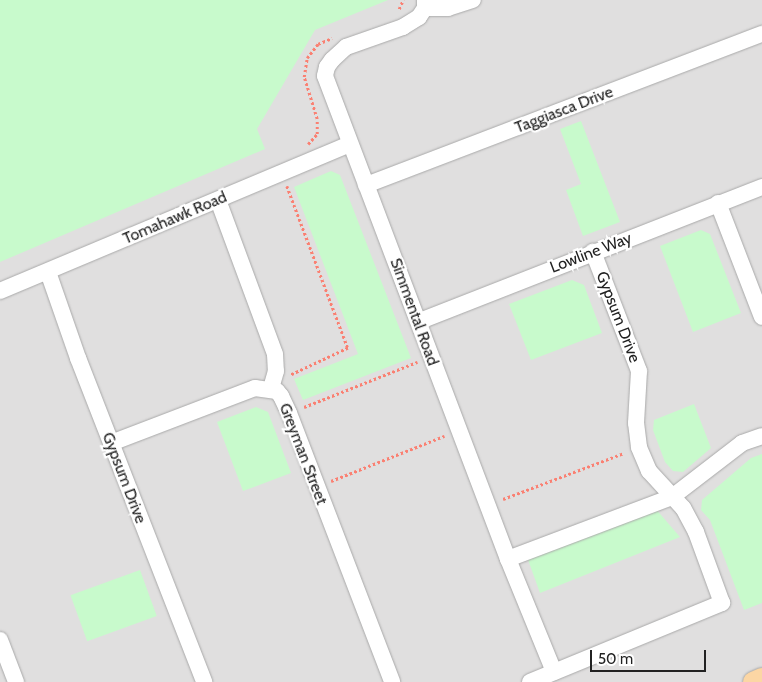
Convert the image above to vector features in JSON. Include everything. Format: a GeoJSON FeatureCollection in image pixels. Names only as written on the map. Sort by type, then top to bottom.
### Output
{"type":"FeatureCollection","features":[{"type":"Feature","properties":{"kind":"main road"},"geometry":{"type":"LineString","coordinates":[[753,682],[762,678]]}},
{"type":"Feature","properties":{"kind":"street"},"geometry":{"type":"LineString","coordinates":[[425,4],[448,8],[473,0]]}},
{"type":"Feature","properties":{"kind":"street","name":"Simmental Road"},"geometry":{"type":"LineString","coordinates":[[425,4],[419,18],[403,27],[346,47],[327,67],[325,76],[420,321],[431,356],[487,505],[554,672]]}},
{"type":"Feature","properties":{"kind":"street","name":"Taggiasca Drive"},"geometry":{"type":"LineString","coordinates":[[366,185],[762,34]]}},
{"type":"Feature","properties":{"kind":"street","name":"Tomahawk Road"},"geometry":{"type":"LineString","coordinates":[[0,291],[350,144]]}},
{"type":"Feature","properties":{"kind":"street","name":"Lowline Way"},"geometry":{"type":"LineString","coordinates":[[420,321],[762,187]]}},
{"type":"Feature","properties":{"kind":"street"},"geometry":{"type":"LineString","coordinates":[[218,200],[275,354],[276,371],[271,389]]}},
{"type":"Feature","properties":{"kind":"street"},"geometry":{"type":"LineString","coordinates":[[718,204],[762,317]]}},
{"type":"Feature","properties":{"kind":"street","name":"Gypsum Drive"},"geometry":{"type":"LineString","coordinates":[[530,682],[722,603],[696,532],[683,508],[649,471],[640,447],[636,424],[639,371],[593,252]]}},
{"type":"Feature","properties":{"kind":"street","name":"Gypsum Drive"},"geometry":{"type":"LineString","coordinates":[[48,272],[110,443],[204,682]]}},
{"type":"Feature","properties":{"kind":"street","name":"Greyman Street"},"geometry":{"type":"LineString","coordinates":[[110,443],[255,388],[271,389],[282,396],[392,682]]}},
{"type":"Feature","properties":{"kind":"street"},"geometry":{"type":"LineString","coordinates":[[508,558],[672,497],[742,444],[762,436]]}},
{"type":"Feature","properties":{"kind":"street"},"geometry":{"type":"LineString","coordinates":[[0,640],[16,682]]}},
{"type":"Feature","properties":{"kind":"path"},"geometry":{"type":"LineString","coordinates":[[397,12],[403,0]]}},
{"type":"Feature","properties":{"kind":"path"},"geometry":{"type":"LineString","coordinates":[[304,148],[317,134],[317,119],[304,78],[307,58],[318,44],[334,37]]}},
{"type":"Feature","properties":{"kind":"path"},"geometry":{"type":"LineString","coordinates":[[282,172],[348,348],[299,370]]}},
{"type":"Feature","properties":{"kind":"path"},"geometry":{"type":"LineString","coordinates":[[289,413],[431,356]]}},
{"type":"Feature","properties":{"kind":"path"},"geometry":{"type":"LineString","coordinates":[[316,487],[459,430]]}},
{"type":"Feature","properties":{"kind":"path"},"geometry":{"type":"LineString","coordinates":[[487,505],[640,447]]}},
{"type":"Feature","properties":{"kind":"shaded area"},"geometry":{"type":"Polygon","coordinates":[[[0,0],[762,0],[762,682],[0,682],[0,0]]]}},
{"type":"Feature","properties":{"kind":"green space"},"geometry":{"type":"Polygon","coordinates":[[[0,0],[388,0],[315,30],[257,129],[265,149],[0,262],[0,0]]]}},
{"type":"Feature","properties":{"kind":"green space"},"geometry":{"type":"Polygon","coordinates":[[[581,121],[620,222],[583,236],[566,190],[581,184],[560,129],[581,121]]]}},
{"type":"Feature","properties":{"kind":"green space"},"geometry":{"type":"Polygon","coordinates":[[[331,171],[340,175],[411,358],[303,400],[294,379],[358,354],[294,187],[331,171]]]}},
{"type":"Feature","properties":{"kind":"green space"},"geometry":{"type":"Polygon","coordinates":[[[701,230],[710,234],[741,313],[693,332],[660,246],[701,230]]]}},
{"type":"Feature","properties":{"kind":"green space"},"geometry":{"type":"Polygon","coordinates":[[[572,280],[584,285],[602,333],[531,360],[509,304],[572,280]]]}},
{"type":"Feature","properties":{"kind":"green space"},"geometry":{"type":"Polygon","coordinates":[[[694,404],[711,448],[683,472],[673,471],[665,462],[653,430],[654,420],[694,404]]]}},
{"type":"Feature","properties":{"kind":"green space"},"geometry":{"type":"Polygon","coordinates":[[[256,407],[268,412],[291,473],[243,491],[217,422],[256,407]]]}},
{"type":"Feature","properties":{"kind":"green space"},"geometry":{"type":"Polygon","coordinates":[[[762,454],[762,603],[744,610],[710,520],[701,510],[702,500],[751,458],[762,454]]]}},
{"type":"Feature","properties":{"kind":"green space"},"geometry":{"type":"Polygon","coordinates":[[[655,508],[680,537],[540,593],[527,557],[655,508]]]}},
{"type":"Feature","properties":{"kind":"green space"},"geometry":{"type":"Polygon","coordinates":[[[140,570],[157,616],[87,641],[70,595],[140,570]]]}}]}
